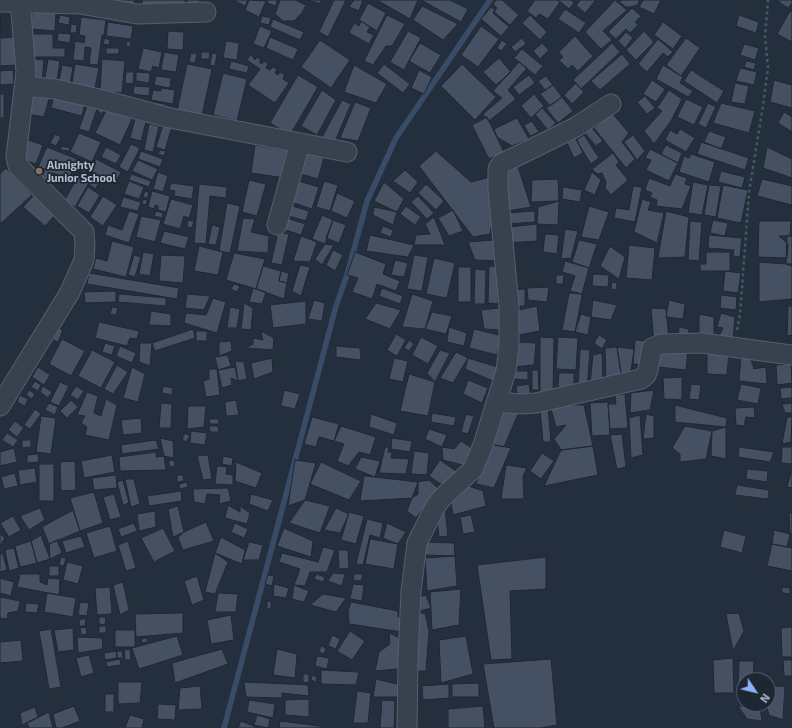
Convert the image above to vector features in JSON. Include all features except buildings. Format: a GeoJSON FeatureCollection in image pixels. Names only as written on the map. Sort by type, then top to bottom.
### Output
{"type":"FeatureCollection","features":[{"type":"Feature","properties":{"kind":"street"},"geometry":{"type":"LineString","coordinates":[[0,406],[70,292],[84,260],[85,253],[84,232],[18,166],[16,157],[26,72],[20,1]]}},
{"type":"Feature","properties":{"kind":"street"},"geometry":{"type":"LineString","coordinates":[[0,2],[20,1],[80,4],[137,14],[206,12]]}},
{"type":"Feature","properties":{"kind":"street"},"geometry":{"type":"LineString","coordinates":[[24,86],[55,89],[170,118],[347,152]]}},
{"type":"Feature","properties":{"kind":"street"},"geometry":{"type":"LineString","coordinates":[[408,728],[408,659],[411,591],[416,543],[435,507],[442,498],[473,470],[484,445],[506,371],[509,346],[509,306],[498,197],[498,169],[501,164],[576,127],[611,104]]}},
{"type":"Feature","properties":{"kind":"street"},"geometry":{"type":"LineString","coordinates":[[277,225],[300,143]]}},
{"type":"Feature","properties":{"kind":"street"},"geometry":{"type":"LineString","coordinates":[[496,402],[520,404],[536,403],[640,379],[646,375],[648,370],[652,348],[661,344],[702,343],[792,355]]}},
{"type":"Feature","properties":{"kind":"path"},"geometry":{"type":"LineString","coordinates":[[733,348],[740,315],[749,192],[768,67],[765,36],[768,0]]}},
{"type":"Feature","properties":{"kind":"waterway"},"geometry":{"type":"LineString","coordinates":[[224,728],[336,306],[347,275],[367,201],[396,138],[490,0]]}},
{"type":"Feature","properties":{"kind":"place","name":"Almighty Junior School"},"geometry":{"type":"Point","coordinates":[39,171]}}]}
